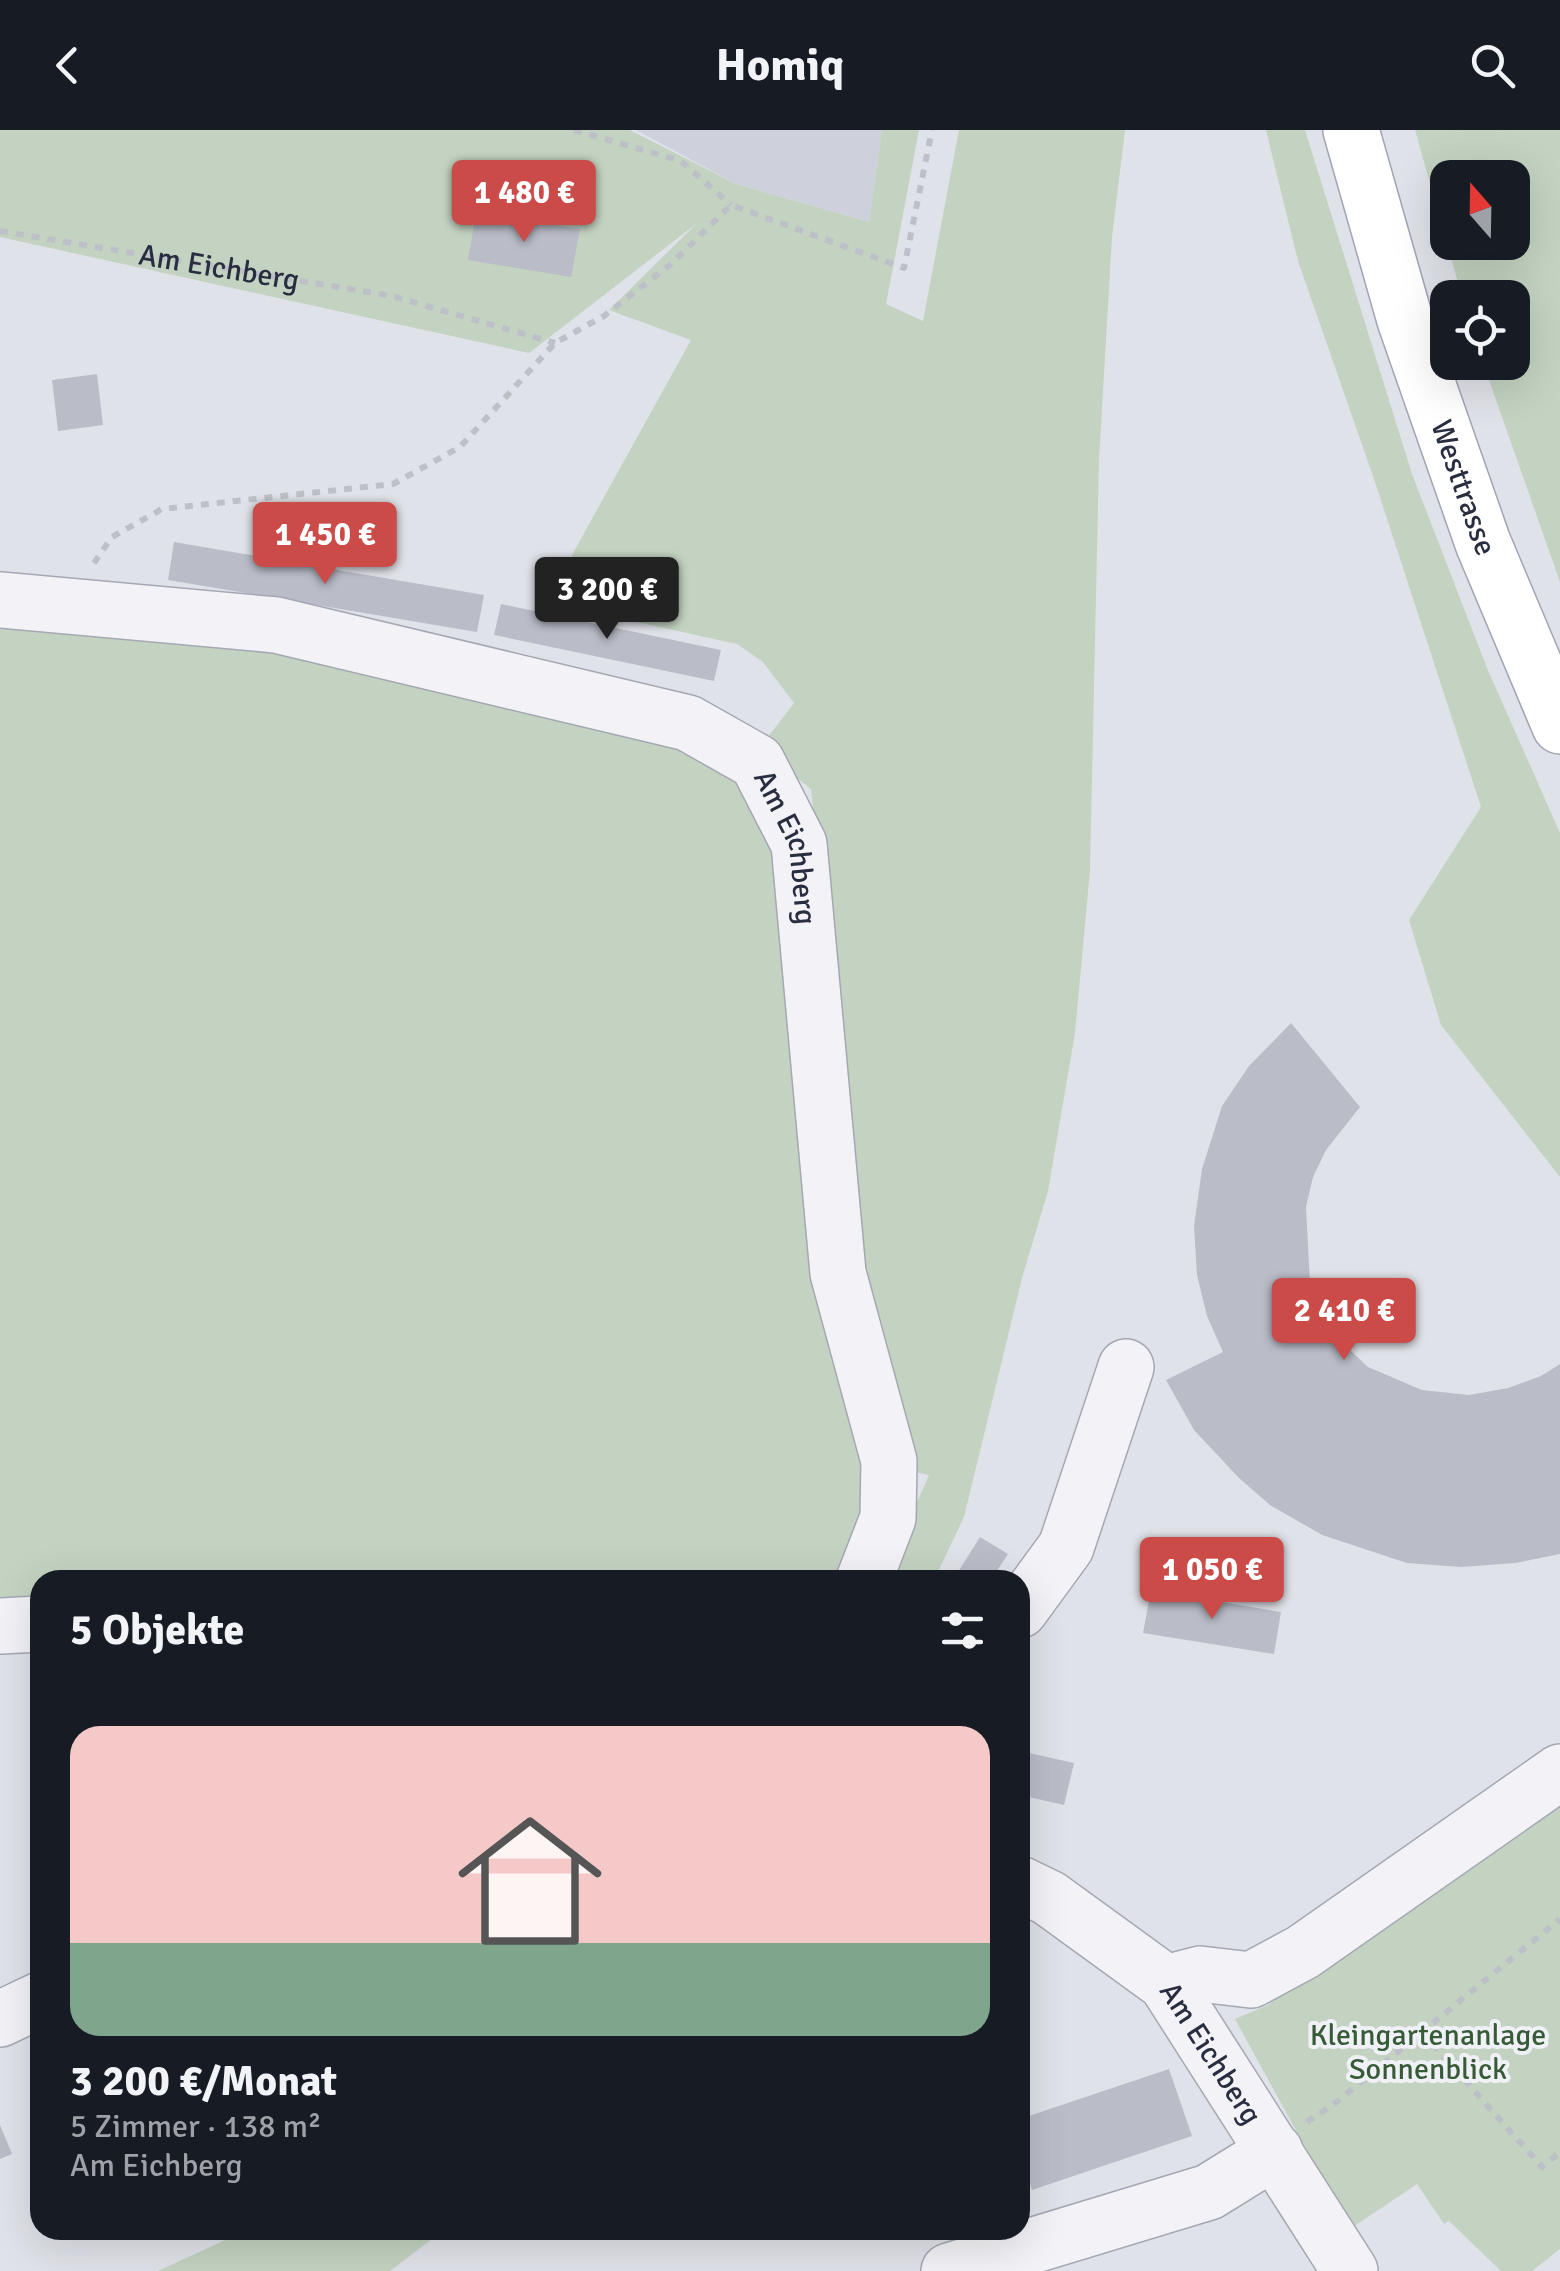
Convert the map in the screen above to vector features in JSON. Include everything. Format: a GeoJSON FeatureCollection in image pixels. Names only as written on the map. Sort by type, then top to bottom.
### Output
{"type":"FeatureCollection","features":[{"type":"Feature","properties":{"kind":"main road","name":"Westtrasse"},"geometry":{"type":"LineString","coordinates":[[1351,130],[1405,320],[1483,543],[1560,726]]}},
{"type":"Feature","properties":{"kind":"street","name":"Am Eichberg"},"geometry":{"type":"LineString","coordinates":[[0,600],[276,626],[688,724],[758,762],[800,844],[838,1273],[890,1461],[888,1518],[868,1570]]}},
{"type":"Feature","properties":{"kind":"street"},"geometry":{"type":"LineString","coordinates":[[1030,1596],[1066,1547],[1126,1367]]}},
{"type":"Feature","properties":{"kind":"street"},"geometry":{"type":"LineString","coordinates":[[0,1626],[30,1624]]}},
{"type":"Feature","properties":{"kind":"street"},"geometry":{"type":"LineString","coordinates":[[1166,1982],[1200,1974],[1251,1980],[1304,1952],[1560,1772]]}},
{"type":"Feature","properties":{"kind":"street","name":"Am Eichberg"},"geometry":{"type":"LineString","coordinates":[[1030,1889],[1049,1898],[1166,1982],[1350,2271]]}},
{"type":"Feature","properties":{"kind":"street"},"geometry":{"type":"LineString","coordinates":[[0,2019],[30,2005]]}},
{"type":"Feature","properties":{"kind":"street"},"geometry":{"type":"LineString","coordinates":[[949,2271],[1210,2192],[1276,2150]]}},
{"type":"Feature","properties":{"kind":"path"},"geometry":{"type":"LineString","coordinates":[[574,130],[682,161],[731,206],[904,268],[932,130]]}},
{"type":"Feature","properties":{"kind":"path"},"geometry":{"type":"LineString","coordinates":[[64,606],[112,537],[162,509],[393,484],[460,446],[554,342],[604,316],[671,264],[731,206]]}},
{"type":"Feature","properties":{"kind":"path","name":"Am Eichberg"},"geometry":{"type":"LineString","coordinates":[[0,231],[392,296],[554,342]]}},
{"type":"Feature","properties":{"kind":"path"},"geometry":{"type":"LineString","coordinates":[[1276,2150],[1295,2130],[1334,2104],[1560,1920]]}},
{"type":"Feature","properties":{"kind":"path"},"geometry":{"type":"LineString","coordinates":[[1422,2032],[1542,2166],[1560,2152]]}},
{"type":"Feature","properties":{"kind":"shaded area"},"geometry":{"type":"Polygon","coordinates":[[[636,130],[882,130],[869,222],[736,184],[636,130]]]}},
{"type":"Feature","properties":{"kind":"green space"},"geometry":{"type":"Polygon","coordinates":[[[0,130],[630,130],[736,184],[869,222],[882,130],[919,130],[886,304],[923,321],[959,130],[1125,130],[1112,237],[1099,460],[1090,870],[1075,1033],[1048,1191],[1022,1278],[964,1517],[939,1570],[887,1570],[929,1475],[910,1471],[863,1289],[837,1001],[811,789],[787,770],[768,737],[794,703],[763,662],[737,644],[568,607],[572,555],[691,340],[609,310],[696,224],[529,353],[0,237],[0,130]]]}},
{"type":"Feature","properties":{"kind":"green space"},"geometry":{"type":"Polygon","coordinates":[[[1266,130],[1305,130],[1412,474],[1487,668],[1560,833],[1560,1177],[1441,1025],[1409,920],[1481,807],[1298,261],[1266,130]]]}},
{"type":"Feature","properties":{"kind":"green space"},"geometry":{"type":"Polygon","coordinates":[[[1415,130],[1560,130],[1560,582],[1489,380],[1530,380],[1530,280],[1457,280],[1452,260],[1530,260],[1530,160],[1430,160],[1430,183],[1415,130]]]}},
{"type":"Feature","properties":{"kind":"green space"},"geometry":{"type":"Polygon","coordinates":[[[0,627],[247,643],[627,724],[746,780],[776,847],[870,1480],[847,1570],[30,1570],[30,1605],[0,1608],[0,627]]]}},
{"type":"Feature","properties":{"kind":"green space","name":"Kleingartenanlage Sonnenblick"},"geometry":{"type":"Polygon","coordinates":[[[1560,1798],[1560,2249],[1532,2271],[1501,2271],[1449,2221],[1444,2224],[1417,2184],[1350,2229],[1235,2019],[1268,2005],[1560,1798]]]}},
{"type":"Feature","properties":{"kind":"green space"},"geometry":{"type":"Polygon","coordinates":[[[225,2240],[431,2240],[390,2271],[158,2271],[225,2240]]]}},
{"type":"Feature","properties":{"kind":"building"},"geometry":{"type":"Polygon","coordinates":[[[476,213],[580,229],[571,277],[468,260],[476,213]]]}},
{"type":"Feature","properties":{"kind":"building"},"geometry":{"type":"Polygon","coordinates":[[[97,374],[103,425],[58,431],[52,380],[97,374]]]}},
{"type":"Feature","properties":{"kind":"building"},"geometry":{"type":"Polygon","coordinates":[[[174,542],[484,595],[477,632],[168,580],[174,542]]]}},
{"type":"Feature","properties":{"kind":"building"},"geometry":{"type":"Polygon","coordinates":[[[501,604],[721,650],[714,681],[494,635],[501,604]]]}},
{"type":"Feature","properties":{"kind":"building"},"geometry":{"type":"Polygon","coordinates":[[[1291,1023],[1360,1107],[1326,1150],[1313,1177],[1306,1207],[1310,1283],[1335,1336],[1368,1367],[1422,1390],[1469,1395],[1508,1388],[1560,1364],[1560,1554],[1516,1563],[1461,1567],[1407,1563],[1322,1535],[1270,1505],[1239,1478],[1194,1430],[1166,1380],[1223,1352],[1207,1316],[1197,1275],[1194,1226],[1202,1169],[1222,1106],[1249,1066],[1291,1023]]]}},
{"type":"Feature","properties":{"kind":"building"},"geometry":{"type":"Polygon","coordinates":[[[980,1537],[1008,1554],[998,1570],[959,1570],[980,1537]]]}},
{"type":"Feature","properties":{"kind":"building"},"geometry":{"type":"Polygon","coordinates":[[[1151,1590],[1281,1612],[1274,1654],[1143,1633],[1151,1590]]]}},
{"type":"Feature","properties":{"kind":"building"},"geometry":{"type":"Polygon","coordinates":[[[1030,1753],[1074,1763],[1064,1805],[1030,1797],[1030,1753]]]}},
{"type":"Feature","properties":{"kind":"building"},"geometry":{"type":"Polygon","coordinates":[[[1169,2069],[1192,2136],[1032,2190],[1030,2116],[1169,2069]]]}},
{"type":"Feature","properties":{"kind":"building"},"geometry":{"type":"Polygon","coordinates":[[[0,2125],[12,2154],[0,2159],[0,2125]]]}}]}
